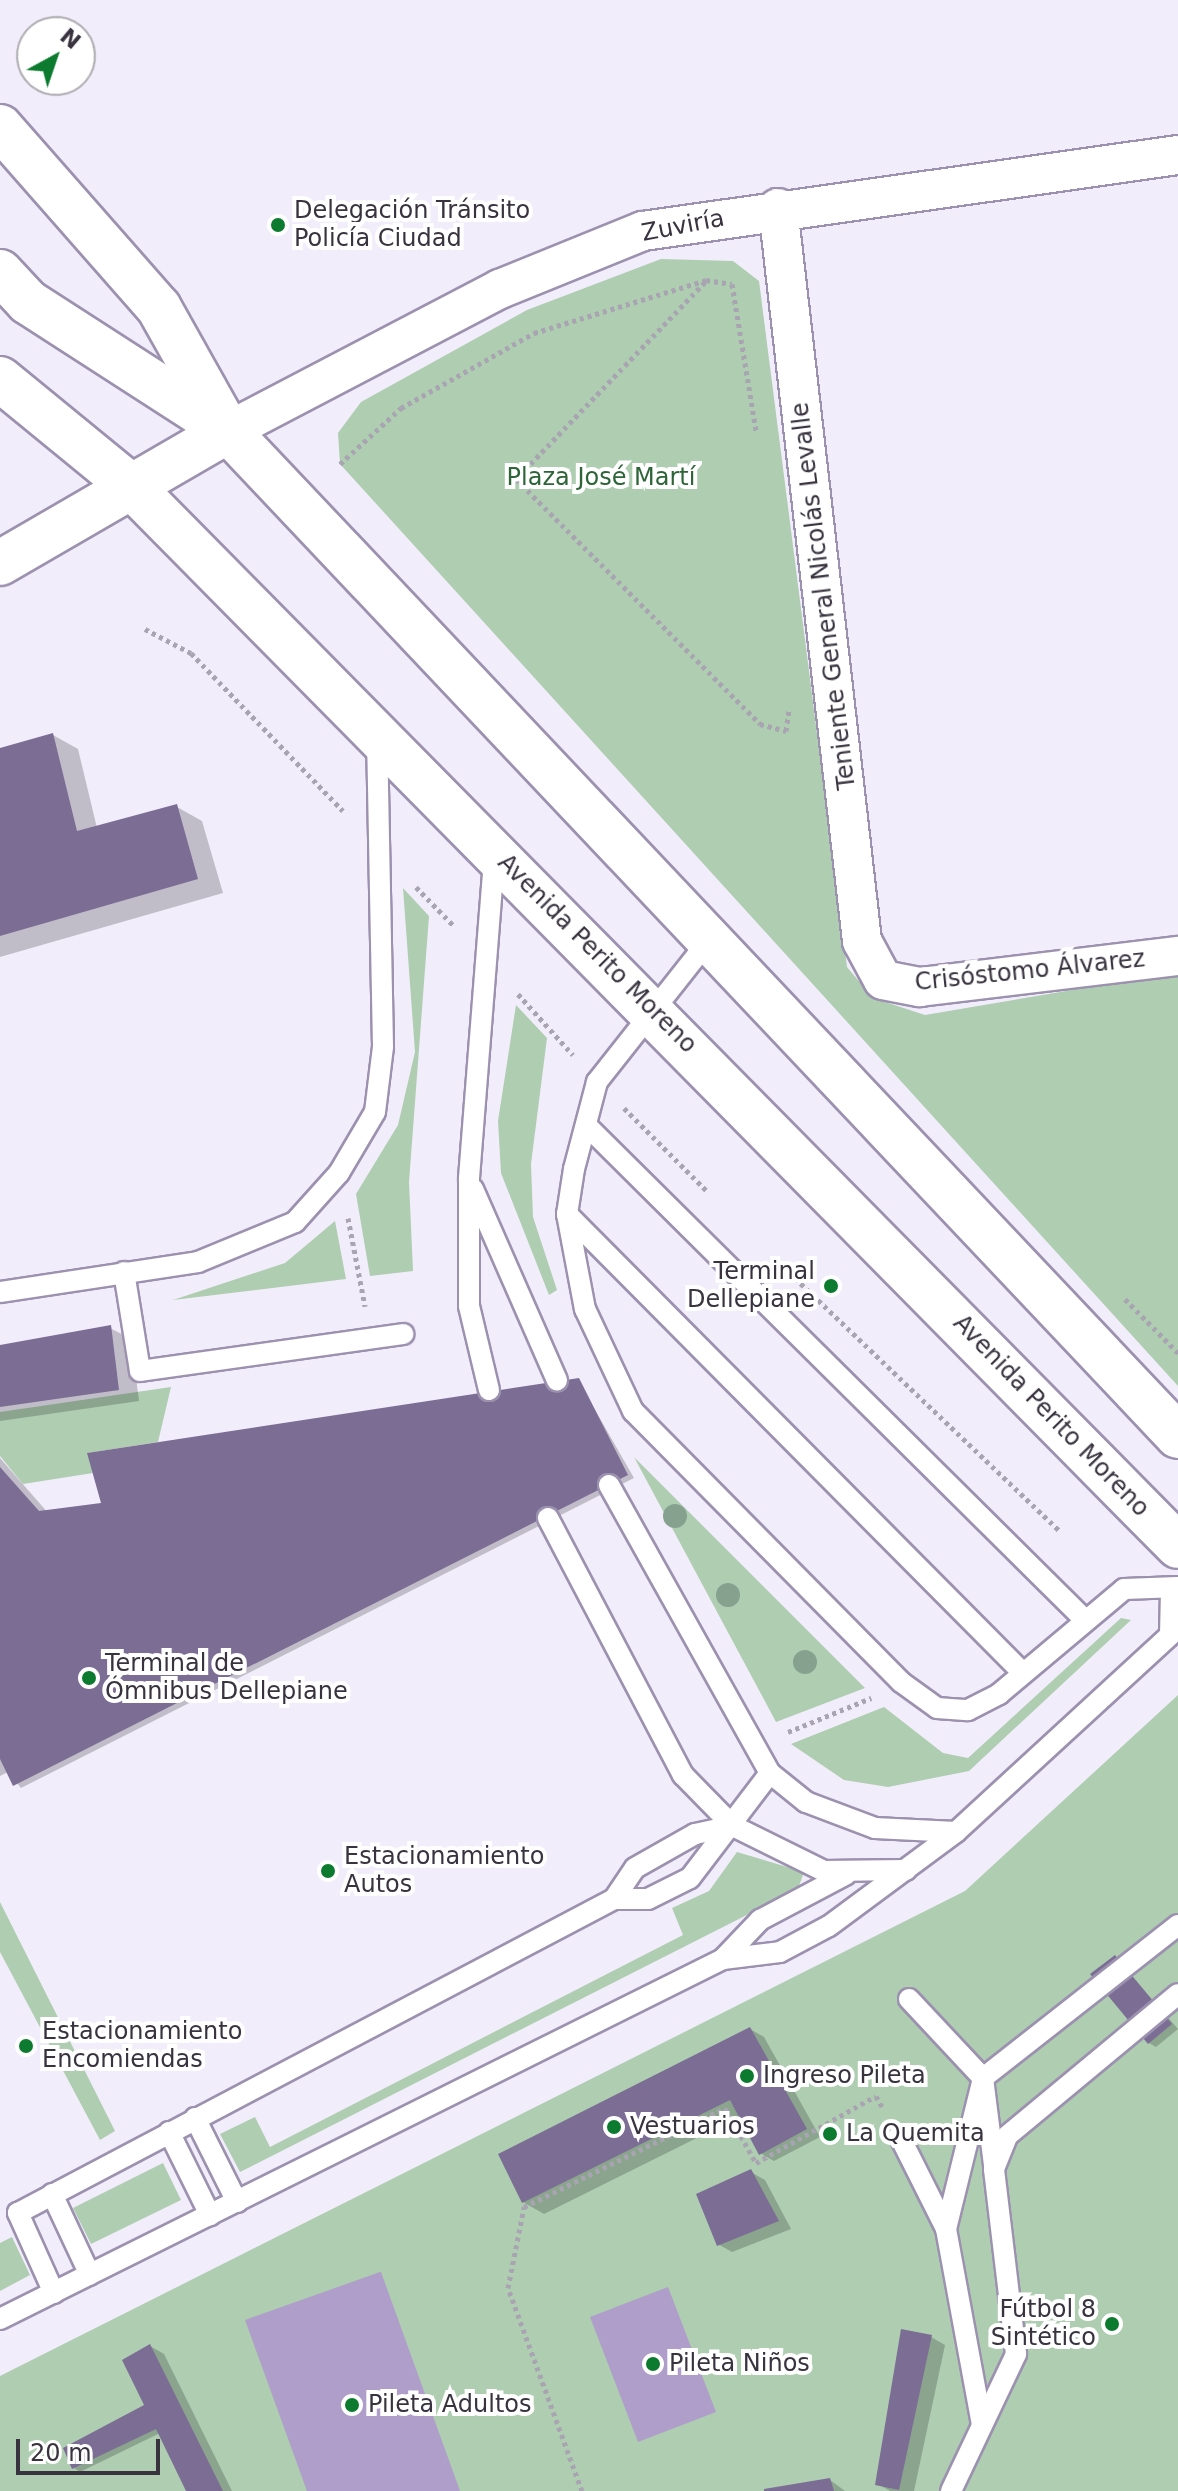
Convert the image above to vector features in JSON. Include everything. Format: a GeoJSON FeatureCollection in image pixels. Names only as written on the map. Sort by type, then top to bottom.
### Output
{"type":"FeatureCollection","features":[{"type":"Feature","properties":{"kind":"main road"},"geometry":{"type":"LineString","coordinates":[[0,127],[159,308],[228,431]]}},
{"type":"Feature","properties":{"kind":"main road"},"geometry":{"type":"LineString","coordinates":[[0,272],[28,302],[228,431],[1178,1436]]}},
{"type":"Feature","properties":{"kind":"main road","name":"Avenida Perito Moreno"},"geometry":{"type":"LineString","coordinates":[[0,379],[133,488],[652,1008],[1178,1546]]}},
{"type":"Feature","properties":{"kind":"main road"},"geometry":{"type":"LineString","coordinates":[[0,563],[228,431]]}},
{"type":"Feature","properties":{"kind":"street","name":"Zuviría"},"geometry":{"type":"LineString","coordinates":[[228,431],[316,379],[573,257],[643,231],[778,208],[1178,155]]}},
{"type":"Feature","properties":{"kind":"street","name":"Teniente General Nicolás Levalle"},"geometry":{"type":"LineString","coordinates":[[778,208],[837,696],[862,941],[883,980]]}},
{"type":"Feature","properties":{"kind":"street","name":"Crisóstomo Álvarez"},"geometry":{"type":"LineString","coordinates":[[883,980],[920,987],[1178,956]]}},
{"type":"Feature","properties":{"kind":"lane"},"geometry":{"type":"LineString","coordinates":[[0,1292],[198,1262],[295,1222],[339,1173],[375,1112],[383,1047],[377,734]]}},
{"type":"Feature","properties":{"kind":"lane"},"geometry":{"type":"LineString","coordinates":[[489,1390],[469,1306],[469,1178],[494,850]]}},
{"type":"Feature","properties":{"kind":"lane"},"geometry":{"type":"LineString","coordinates":[[0,2319],[723,1959],[780,1952],[906,1870],[956,1832],[1170,1635],[1174,1589],[1124,1589],[1084,1619],[1023,1673],[968,1710],[937,1708],[901,1682],[633,1411],[585,1309],[567,1214],[597,1082],[652,1008],[709,940]]}},
{"type":"Feature","properties":{"kind":"lane"},"geometry":{"type":"LineString","coordinates":[[586,1125],[1084,1619]]}},
{"type":"Feature","properties":{"kind":"lane"},"geometry":{"type":"LineString","coordinates":[[469,1178],[557,1380]]}},
{"type":"Feature","properties":{"kind":"lane"},"geometry":{"type":"LineString","coordinates":[[567,1214],[1023,1673]]}},
{"type":"Feature","properties":{"kind":"lane"},"geometry":{"type":"LineString","coordinates":[[124,1272],[140,1371],[403,1334]]}},
{"type":"Feature","properties":{"kind":"lane"},"geometry":{"type":"LineString","coordinates":[[609,1485],[751,1747],[770,1773],[806,1802],[875,1828],[956,1832]]}},
{"type":"Feature","properties":{"kind":"lane"},"geometry":{"type":"LineString","coordinates":[[548,1518],[683,1775],[733,1826],[824,1871],[906,1870]]}},
{"type":"Feature","properties":{"kind":"lane"},"geometry":{"type":"LineString","coordinates":[[54,2293],[18,2213],[614,1899],[648,1899],[690,1878],[733,1826],[770,1773]]}},
{"type":"Feature","properties":{"kind":"lane"},"geometry":{"type":"LineString","coordinates":[[614,1899],[635,1868],[695,1834],[733,1826]]}},
{"type":"Feature","properties":{"kind":"lane"},"geometry":{"type":"LineString","coordinates":[[723,1959],[760,1920],[852,1871]]}},
{"type":"Feature","properties":{"kind":"lane"},"geometry":{"type":"LineString","coordinates":[[946,2229],[983,2078],[1178,1925]]}},
{"type":"Feature","properties":{"kind":"lane"},"geometry":{"type":"LineString","coordinates":[[994,2169],[1007,2136],[1178,1994]]}},
{"type":"Feature","properties":{"kind":"lane"},"geometry":{"type":"LineString","coordinates":[[909,1999],[983,2078],[1016,2354],[951,2491]]}},
{"type":"Feature","properties":{"kind":"lane"},"geometry":{"type":"LineString","coordinates":[[195,2118],[237,2202]]}},
{"type":"Feature","properties":{"kind":"lane"},"geometry":{"type":"LineString","coordinates":[[169,2132],[210,2215]]}},
{"type":"Feature","properties":{"kind":"lane"},"geometry":{"type":"LineString","coordinates":[[899,2135],[946,2229],[982,2425]]}},
{"type":"Feature","properties":{"kind":"lane"},"geometry":{"type":"LineString","coordinates":[[52,2194],[90,2275]]}},
{"type":"Feature","properties":{"kind":"path"},"geometry":{"type":"LineString","coordinates":[[706,280],[516,479],[760,724],[786,731],[790,705],[837,696]]}},
{"type":"Feature","properties":{"kind":"path"},"geometry":{"type":"LineString","coordinates":[[340,464],[401,408],[534,333],[706,280],[732,284],[757,440]]}},
{"type":"Feature","properties":{"kind":"path"},"geometry":{"type":"LineString","coordinates":[[644,1128],[711,1195]]}},
{"type":"Feature","properties":{"kind":"path"},"geometry":{"type":"LineString","coordinates":[[339,1173],[372,1338]]}},
{"type":"Feature","properties":{"kind":"path"},"geometry":{"type":"LineString","coordinates":[[790,1273],[1060,1531]]}},
{"type":"Feature","properties":{"kind":"path"},"geometry":{"type":"LineString","coordinates":[[1125,1299],[1178,1353]]}},
{"type":"Feature","properties":{"kind":"path"},"geometry":{"type":"LineString","coordinates":[[751,1747],[901,1682]]}},
{"type":"Feature","properties":{"kind":"path"},"geometry":{"type":"LineString","coordinates":[[582,2491],[508,2288],[524,2207],[725,2108],[756,2163],[876,2096],[899,2135]]}},
{"type":"Feature","properties":{"kind":"green space","name":"Plaza José Martí"},"geometry":{"type":"Polygon","coordinates":[[[661,259],[733,261],[759,281],[847,967],[873,998],[925,1015],[1178,972],[1178,1386],[340,464],[338,433],[361,402],[527,310],[661,259]]]}},
{"type":"Feature","properties":{"kind":"green space"},"geometry":{"type":"Polygon","coordinates":[[[403,888],[429,916],[409,1182],[413,1271],[370,1276],[356,1194],[398,1125],[415,1052],[403,888]]]}},
{"type":"Feature","properties":{"kind":"green space"},"geometry":{"type":"Polygon","coordinates":[[[516,1005],[547,1038],[531,1164],[533,1217],[557,1290],[549,1295],[501,1173],[498,1121],[516,1005]]]}},
{"type":"Feature","properties":{"kind":"green space"},"geometry":{"type":"Polygon","coordinates":[[[335,1221],[346,1279],[173,1300],[285,1263],[335,1221]]]}},
{"type":"Feature","properties":{"kind":"green space"},"geometry":{"type":"Polygon","coordinates":[[[171,1387],[158,1442],[88,1453],[93,1473],[23,1484],[0,1456],[0,1412],[171,1387]]]}},
{"type":"Feature","properties":{"kind":"green space"},"geometry":{"type":"Polygon","coordinates":[[[634,1457],[865,1688],[776,1722],[634,1457]]]}},
{"type":"Feature","properties":{"kind":"green space"},"geometry":{"type":"Polygon","coordinates":[[[1121,1618],[1131,1620],[969,1771],[888,1787],[844,1780],[791,1744],[884,1707],[943,1753],[968,1758],[1121,1618]]]}},
{"type":"Feature","properties":{"kind":"green space","name":"La Quemita"},"geometry":{"type":"Polygon","coordinates":[[[1178,1695],[1178,2491],[0,2491],[0,2376],[965,1891],[1178,1695]]]}},
{"type":"Feature","properties":{"kind":"green space"},"geometry":{"type":"Polygon","coordinates":[[[737,1852],[804,1872],[798,1889],[240,2172],[220,2134],[255,2117],[270,2147],[683,1935],[672,1908],[709,1891],[737,1852]]]}},
{"type":"Feature","properties":{"kind":"green space"},"geometry":{"type":"Polygon","coordinates":[[[0,1902],[115,2131],[100,2140],[0,1952],[0,1902]]]}},
{"type":"Feature","properties":{"kind":"green space"},"geometry":{"type":"Polygon","coordinates":[[[163,2163],[181,2200],[91,2244],[73,2208],[163,2163]]]}},
{"type":"Feature","properties":{"kind":"green space"},"geometry":{"type":"Polygon","coordinates":[[[12,2237],[30,2275],[0,2291],[0,2243],[12,2237]]]}},
{"type":"Feature","properties":{"kind":"shaded area","name":"Pileta Adultos"},"geometry":{"type":"Polygon","coordinates":[[[381,2272],[460,2491],[307,2491],[245,2320],[381,2272]]]}},
{"type":"Feature","properties":{"kind":"shaded area","name":"Pileta Niños"},"geometry":{"type":"Polygon","coordinates":[[[668,2287],[716,2412],[638,2442],[590,2317],[668,2287]]]}},
{"type":"Feature","properties":{"kind":"building"},"geometry":{"type":"Polygon","coordinates":[[[53,733],[77,831],[177,804],[198,879],[0,936],[0,748],[53,733]]]}},
{"type":"Feature","properties":{"kind":"building"},"geometry":{"type":"Polygon","coordinates":[[[111,1325],[119,1390],[0,1407],[0,1345],[111,1325]]]}},
{"type":"Feature","properties":{"kind":"building"},"geometry":{"type":"Polygon","coordinates":[[[579,1378],[628,1475],[13,1786],[0,1759],[0,1467],[39,1511],[101,1503],[87,1453],[579,1378]]]}},
{"type":"Feature","properties":{"kind":"building"},"geometry":{"type":"Polygon","coordinates":[[[1115,1955],[1172,2024],[1148,2044],[1090,1974],[1115,1955]]]}},
{"type":"Feature","properties":{"kind":"building","name":"Vestuarios"},"geometry":{"type":"Polygon","coordinates":[[[750,2027],[807,2129],[759,2155],[730,2100],[522,2203],[498,2154],[750,2027]]]}},
{"type":"Feature","properties":{"kind":"building"},"geometry":{"type":"Polygon","coordinates":[[[751,2169],[779,2221],[717,2246],[696,2194],[751,2169]]]}},
{"type":"Feature","properties":{"kind":"building"},"geometry":{"type":"Polygon","coordinates":[[[901,2329],[932,2335],[899,2490],[875,2485],[901,2329]]]}},
{"type":"Feature","properties":{"kind":"building"},"geometry":{"type":"Polygon","coordinates":[[[150,2344],[223,2491],[186,2491],[156,2429],[72,2469],[63,2448],[144,2405],[122,2360],[150,2344]]]}},
{"type":"Feature","properties":{"kind":"building"},"geometry":{"type":"Polygon","coordinates":[[[830,2478],[834,2491],[764,2491],[764,2489],[830,2478]]]}},
{"type":"Feature","properties":{"kind":"place","name":"Delegación Tránsito Policía Ciudad"},"geometry":{"type":"Point","coordinates":[278,225]}},
{"type":"Feature","properties":{"kind":"place","name":"Terminal Dellepiane"},"geometry":{"type":"Point","coordinates":[831,1286]}},
{"type":"Feature","properties":{"kind":"place","name":"Terminal de Ómnibus Dellepiane"},"geometry":{"type":"Point","coordinates":[89,1678]}},
{"type":"Feature","properties":{"kind":"place","name":"Estacionamiento Autos"},"geometry":{"type":"Point","coordinates":[328,1871]}},
{"type":"Feature","properties":{"kind":"place","name":"Estacionamiento Encomiendas"},"geometry":{"type":"Point","coordinates":[26,2046]}},
{"type":"Feature","properties":{"kind":"place","name":"Ingreso Pileta"},"geometry":{"type":"Point","coordinates":[747,2076]}},
{"type":"Feature","properties":{"kind":"place","name":"Vestuarios"},"geometry":{"type":"Point","coordinates":[614,2127]}},
{"type":"Feature","properties":{"kind":"place","name":"La Quemita"},"geometry":{"type":"Point","coordinates":[830,2134]}},
{"type":"Feature","properties":{"kind":"place","name":"Fútbol 8 Sintético"},"geometry":{"type":"Point","coordinates":[1112,2324]}},
{"type":"Feature","properties":{"kind":"place","name":"Pileta Niños"},"geometry":{"type":"Point","coordinates":[653,2364]}},
{"type":"Feature","properties":{"kind":"place","name":"Pileta Adultos"},"geometry":{"type":"Point","coordinates":[352,2405]}}]}
